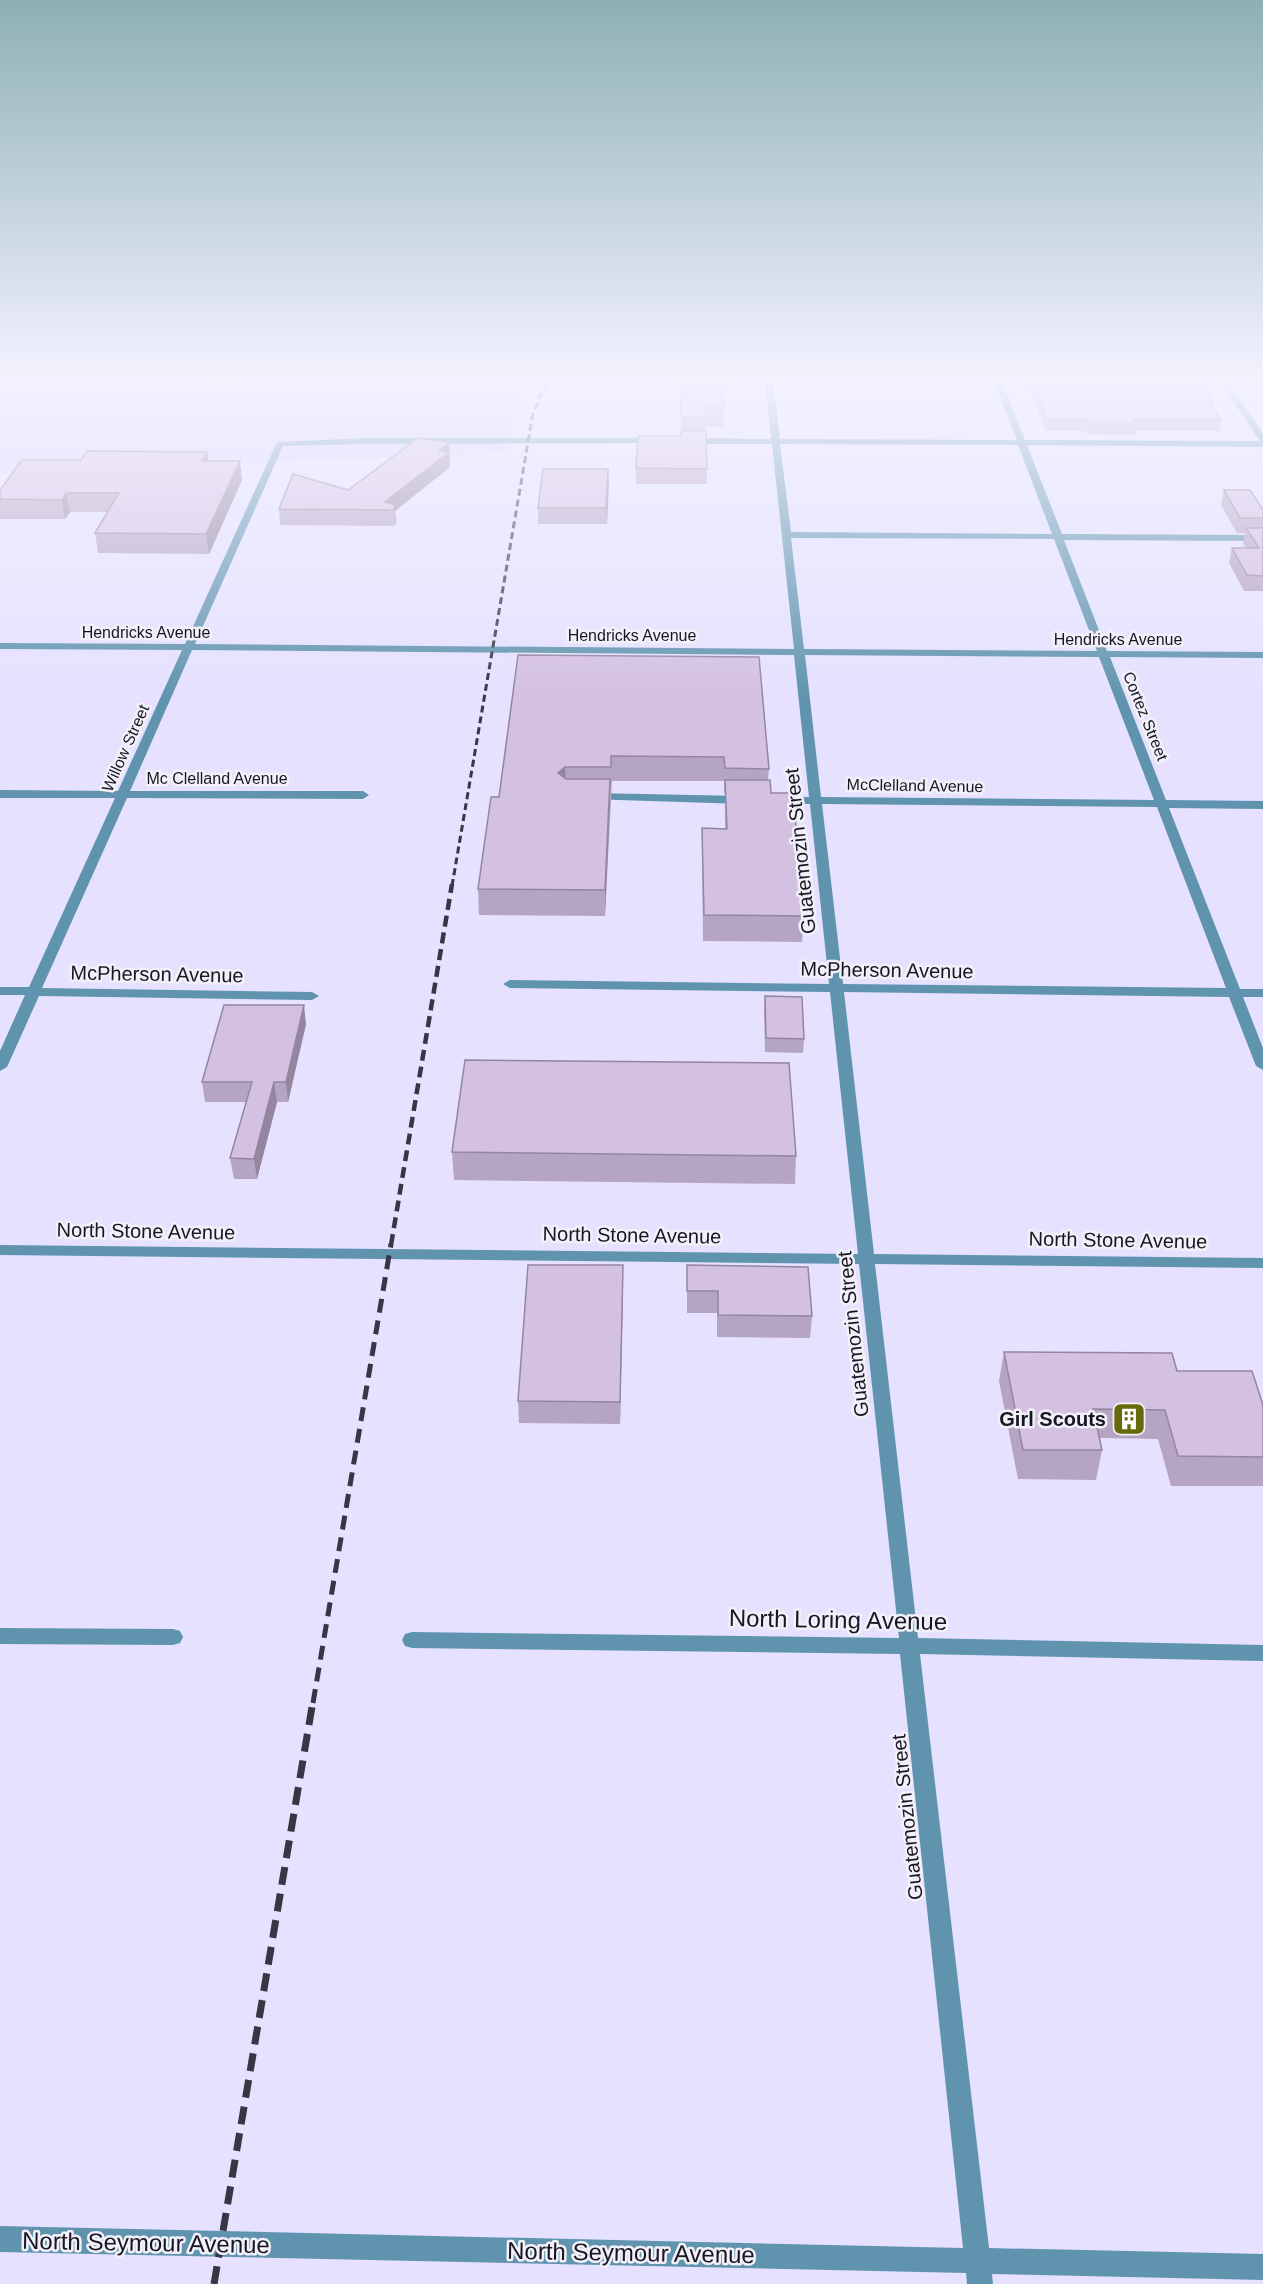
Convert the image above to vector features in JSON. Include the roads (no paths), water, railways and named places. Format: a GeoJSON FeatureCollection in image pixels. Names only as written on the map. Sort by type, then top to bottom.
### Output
{"type":"FeatureCollection","features":[{"type":"Feature","properties":{"kind":"street","name":"Willow Street"},"geometry":{"type":"LineString","coordinates":[[0,1066],[261,486]]}},
{"type":"Feature","properties":{"kind":"street","name":"Guatemozin Street"},"geometry":{"type":"LineString","coordinates":[[781,486],[979,2272]]}},
{"type":"Feature","properties":{"kind":"street","name":"Cortez Street"},"geometry":{"type":"LineString","coordinates":[[1037,486],[1263,1066]]}},
{"type":"Feature","properties":{"kind":"street"},"geometry":{"type":"LineString","coordinates":[[786,536],[1263,538]]}},
{"type":"Feature","properties":{"kind":"street","name":"Hendricks Avenue"},"geometry":{"type":"LineString","coordinates":[[0,646],[1263,655]]}},
{"type":"Feature","properties":{"kind":"street","name":"Mc Clelland Avenue"},"geometry":{"type":"LineString","coordinates":[[0,794],[363,795]]}},
{"type":"Feature","properties":{"kind":"street","name":"McClelland Avenue"},"geometry":{"type":"LineString","coordinates":[[579,797],[1263,805]]}},
{"type":"Feature","properties":{"kind":"street","name":"McPherson Avenue"},"geometry":{"type":"LineString","coordinates":[[510,984],[1263,993]]}},
{"type":"Feature","properties":{"kind":"street","name":"McPherson Avenue"},"geometry":{"type":"LineString","coordinates":[[0,991],[312,996]]}},
{"type":"Feature","properties":{"kind":"street","name":"North Stone Avenue"},"geometry":{"type":"LineString","coordinates":[[0,1250],[1263,1263]]}},
{"type":"Feature","properties":{"kind":"street"},"geometry":{"type":"LineString","coordinates":[[0,1636],[173,1638]]}},
{"type":"Feature","properties":{"kind":"street","name":"North Loring Avenue"},"geometry":{"type":"LineString","coordinates":[[412,1640],[1263,1653]]}},
{"type":"Feature","properties":{"kind":"street","name":"North Seymour Avenue"},"geometry":{"type":"LineString","coordinates":[[0,2239],[979,2272],[1263,2267]]}},
{"type":"Feature","properties":{"kind":"railway"},"geometry":{"type":"LineString","coordinates":[[452,886],[521,486]]}},
{"type":"Feature","properties":{"kind":"railway"},"geometry":{"type":"LineString","coordinates":[[391,1245],[452,884]]}},
{"type":"Feature","properties":{"kind":"railway"},"geometry":{"type":"LineString","coordinates":[[313,1703],[391,1244]]}},
{"type":"Feature","properties":{"kind":"railway"},"geometry":{"type":"LineString","coordinates":[[214,2284],[313,1701]]}},
{"type":"Feature","properties":{"kind":"place","name":"Girl Scouts"},"geometry":{"type":"Point","coordinates":[1129,1419]}}]}
